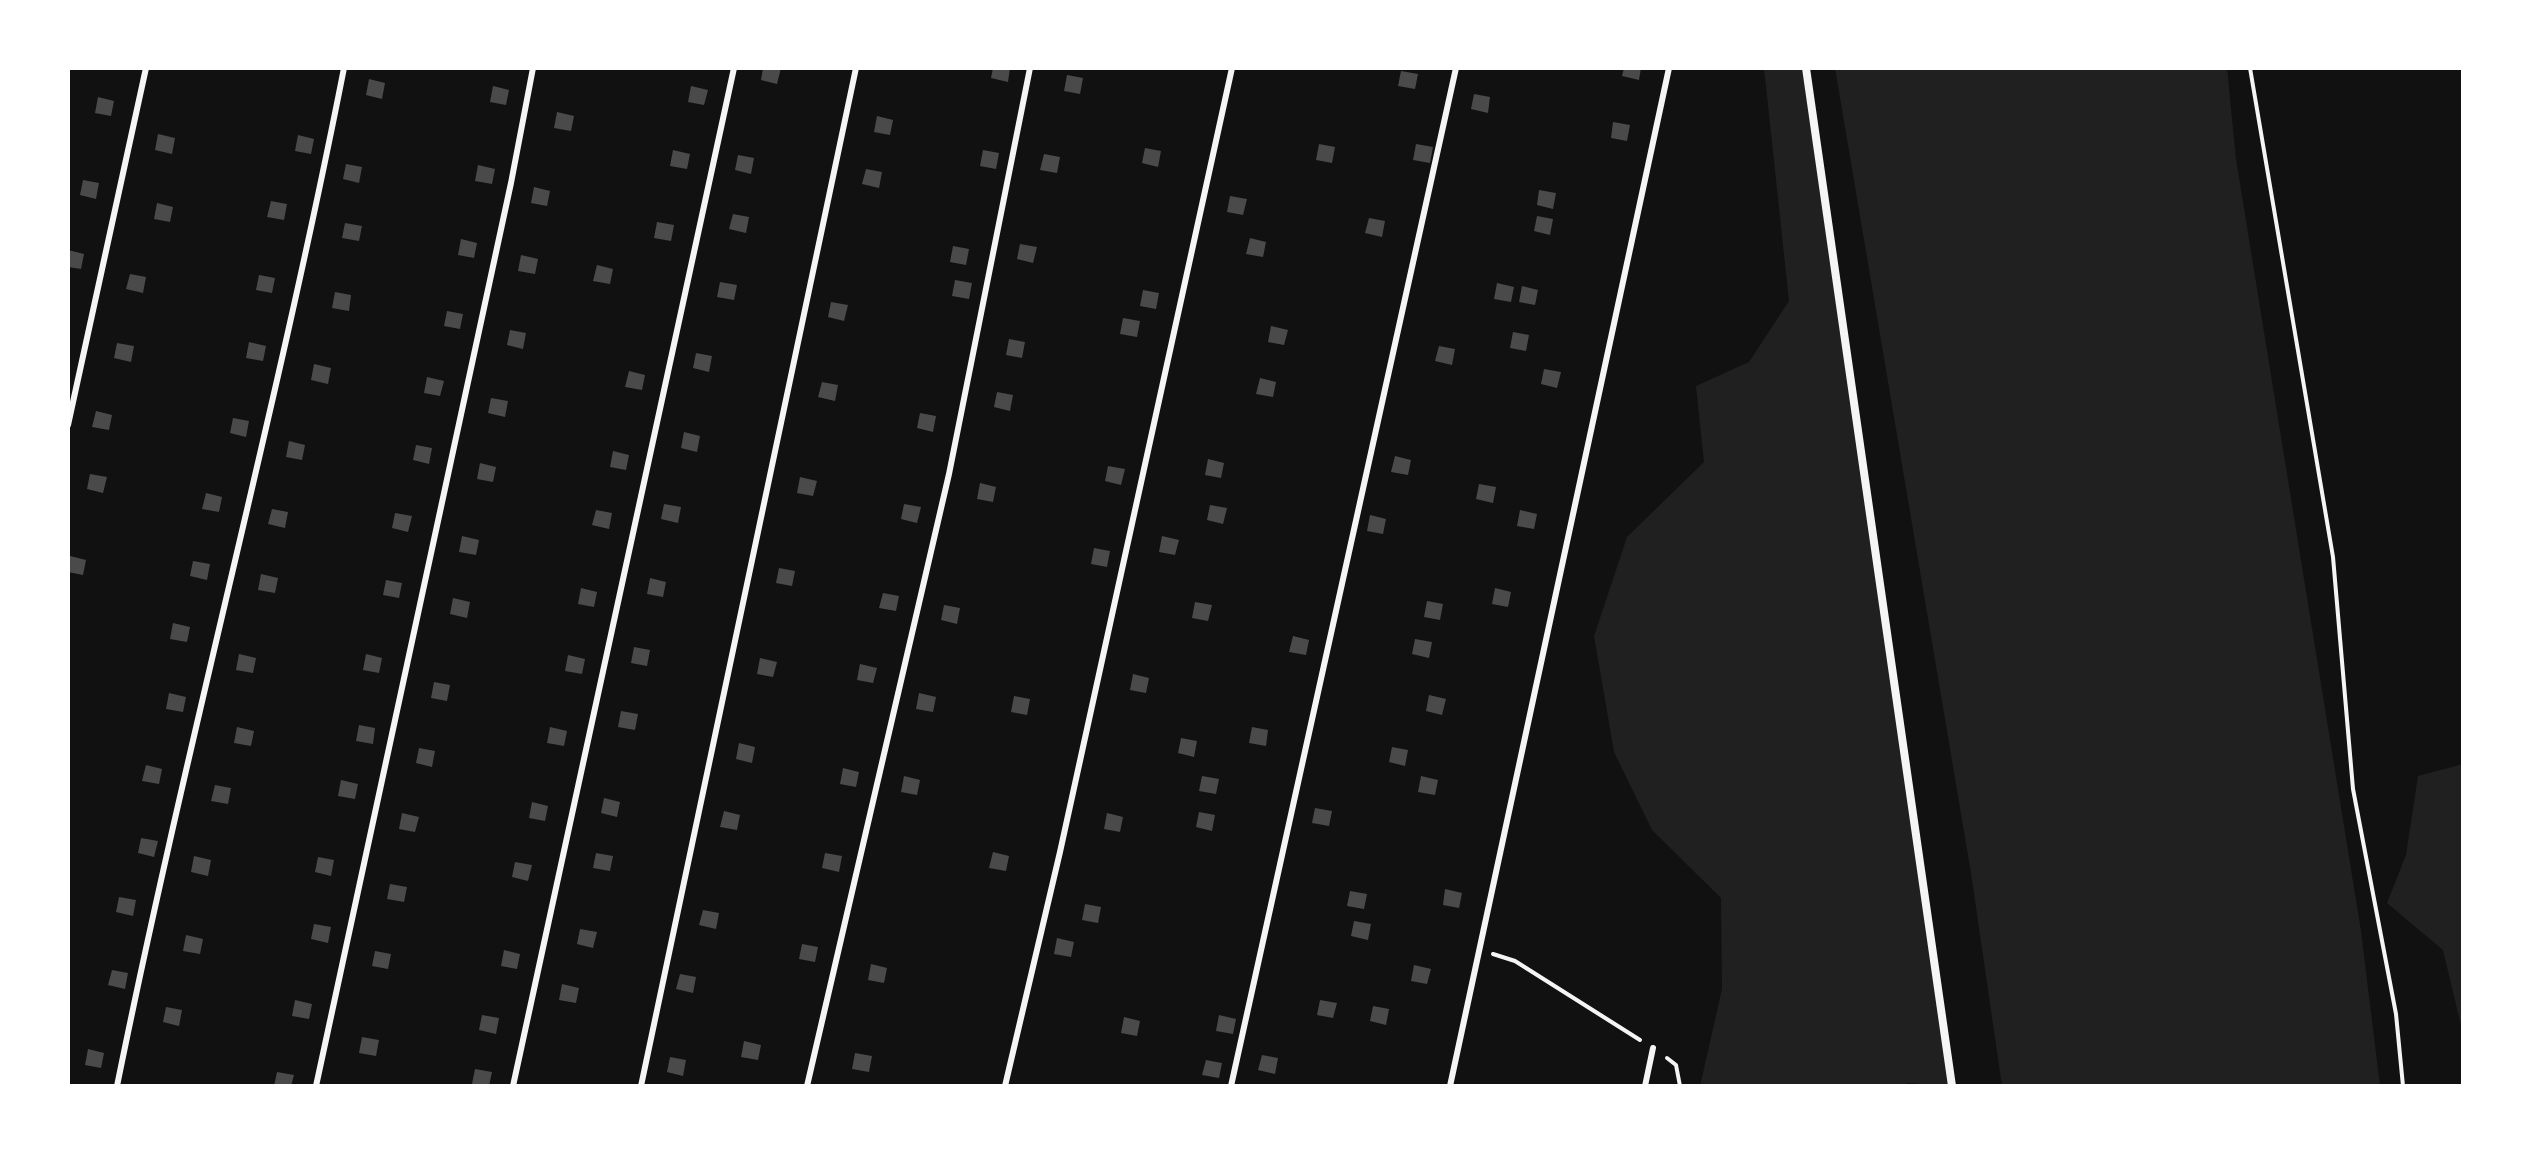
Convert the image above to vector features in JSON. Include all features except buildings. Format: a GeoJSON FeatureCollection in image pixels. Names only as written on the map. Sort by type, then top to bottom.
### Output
{"type":"FeatureCollection","features":[{"type":"Feature","properties":{"kind":"street"},"geometry":{"type":"LineString","coordinates":[[1806,68],[1952,1086]]}},
{"type":"Feature","properties":{"kind":"lane"},"geometry":{"type":"LineString","coordinates":[[68,425],[146,68]]}},
{"type":"Feature","properties":{"kind":"lane"},"geometry":{"type":"LineString","coordinates":[[117,1086],[153,906],[314,220],[344,68]]}},
{"type":"Feature","properties":{"kind":"lane"},"geometry":{"type":"LineString","coordinates":[[316,1086],[511,183],[533,68]]}},
{"type":"Feature","properties":{"kind":"lane"},"geometry":{"type":"LineString","coordinates":[[513,1086],[734,68]]}},
{"type":"Feature","properties":{"kind":"lane"},"geometry":{"type":"LineString","coordinates":[[641,1086],[856,68]]}},
{"type":"Feature","properties":{"kind":"lane"},"geometry":{"type":"LineString","coordinates":[[807,1086],[949,474],[1030,68]]}},
{"type":"Feature","properties":{"kind":"lane"},"geometry":{"type":"LineString","coordinates":[[1005,1086],[1060,852],[1232,68]]}},
{"type":"Feature","properties":{"kind":"lane"},"geometry":{"type":"LineString","coordinates":[[1231,1086],[1456,68]]}},
{"type":"Feature","properties":{"kind":"lane"},"geometry":{"type":"LineString","coordinates":[[1450,1086],[1669,68]]}},
{"type":"Feature","properties":{"kind":"lane"},"geometry":{"type":"LineString","coordinates":[[1645,1086],[1653,1048]]}},
{"type":"Feature","properties":{"kind":"path"},"geometry":{"type":"LineString","coordinates":[[2250,68],[2333,557],[2353,789],[2396,1014],[2403,1086]]}},
{"type":"Feature","properties":{"kind":"path"},"geometry":{"type":"LineString","coordinates":[[1480,950],[1515,961],[1653,1048],[1676,1065],[1680,1086]]}},
{"type":"Feature","properties":{"kind":"shaded area"},"geometry":{"type":"Polygon","coordinates":[[[1764,68],[1802,68],[1950,1086],[1908,1083],[1901,1086],[1700,1086],[1722,989],[1721,898],[1652,830],[1614,752],[1594,636],[1627,537],[1704,462],[1696,386],[1749,362],[1789,301],[1764,68]]]}},
{"type":"Feature","properties":{"kind":"shaded area"},"geometry":{"type":"Polygon","coordinates":[[[1835,68],[2227,68],[2236,159],[2361,931],[2380,1086],[2002,1086],[1971,873],[1835,68]]]}},
{"type":"Feature","properties":{"kind":"shaded area"},"geometry":{"type":"Polygon","coordinates":[[[2463,764],[2463,1034],[2443,950],[2387,903],[2406,855],[2418,776],[2463,764]]]}}]}
